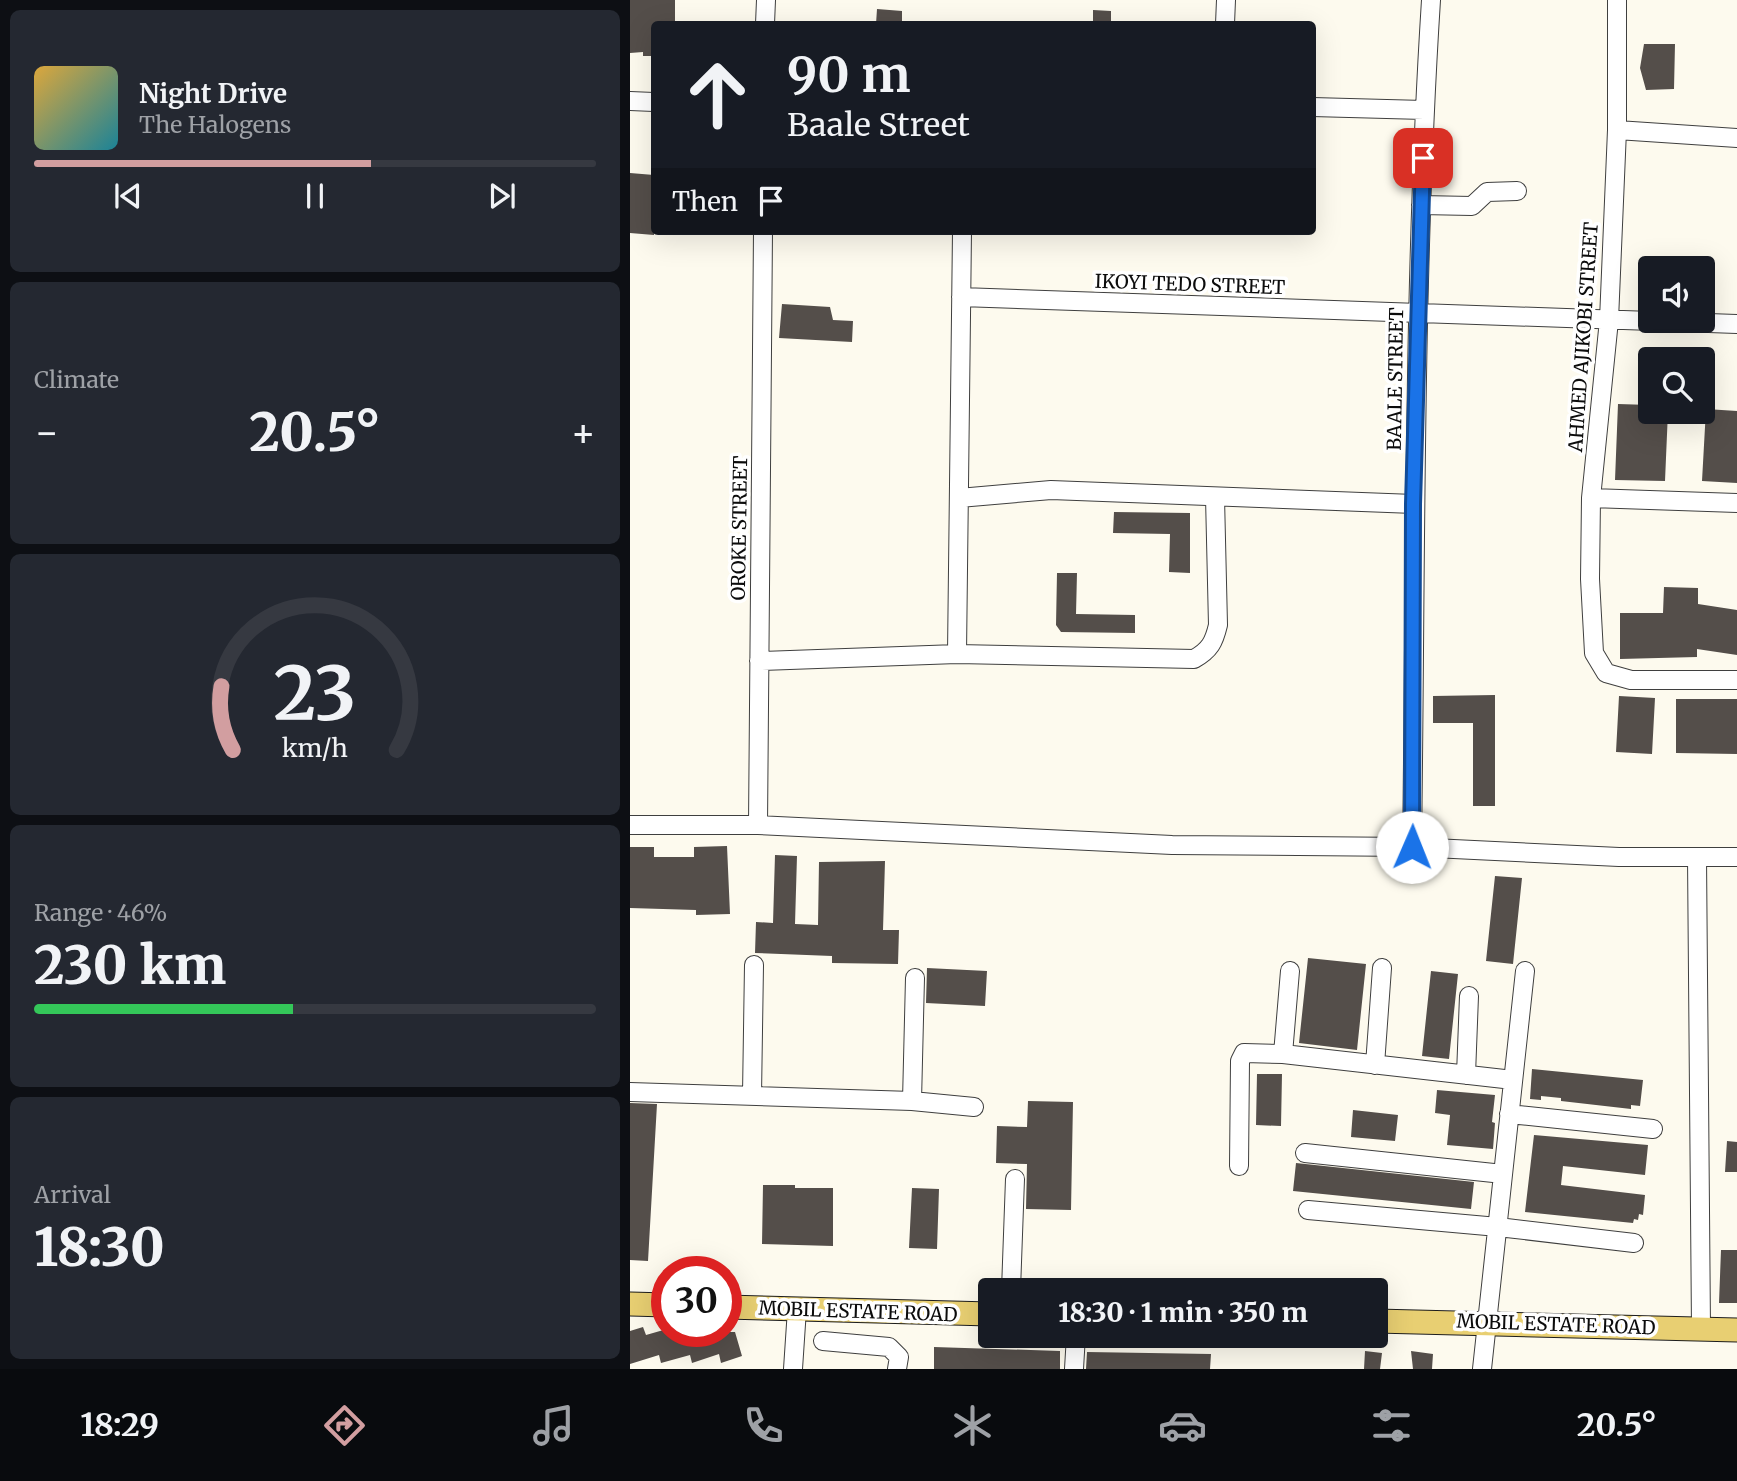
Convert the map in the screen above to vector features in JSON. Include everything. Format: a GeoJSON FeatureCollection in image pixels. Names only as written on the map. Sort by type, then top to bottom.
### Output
{"type":"FeatureCollection","features":[{"type":"Feature","properties":{"kind":"main road"},"geometry":{"type":"LineString","coordinates":[[630,1304],[651,1305]]}},
{"type":"Feature","properties":{"kind":"main road","name":"MOBIL ESTATE ROAD"},"geometry":{"type":"LineString","coordinates":[[742,1307],[978,1314]]}},
{"type":"Feature","properties":{"kind":"main road","name":"MOBIL ESTATE ROAD"},"geometry":{"type":"LineString","coordinates":[[1388,1321],[1737,1330]]}},
{"type":"Feature","properties":{"kind":"street"},"geometry":{"type":"LineString","coordinates":[[765,21],[766,0]]}},
{"type":"Feature","properties":{"kind":"street"},"geometry":{"type":"LineString","coordinates":[[1225,21],[1226,0]]}},
{"type":"Feature","properties":{"kind":"street","name":"BAALE STREET"},"geometry":{"type":"LineString","coordinates":[[1412,847],[1413,504],[1417,314],[1431,0]]}},
{"type":"Feature","properties":{"kind":"street","name":"AHMED AJIKOBI STREET"},"geometry":{"type":"LineString","coordinates":[[1617,0],[1617,130],[1609,320],[1591,498],[1590,579],[1594,653],[1606,673],[1631,680],[1737,680]]}},
{"type":"Feature","properties":{"kind":"street"},"geometry":{"type":"LineString","coordinates":[[630,102],[651,102]]}},
{"type":"Feature","properties":{"kind":"street"},"geometry":{"type":"LineString","coordinates":[[1316,107],[1424,110]]}},
{"type":"Feature","properties":{"kind":"street"},"geometry":{"type":"LineString","coordinates":[[1617,130],[1737,138]]}},
{"type":"Feature","properties":{"kind":"street"},"geometry":{"type":"LineString","coordinates":[[1421,205],[1472,206],[1488,192],[1517,191]]}},
{"type":"Feature","properties":{"kind":"street","name":"OROKE STREET"},"geometry":{"type":"LineString","coordinates":[[758,825],[763,235]]}},
{"type":"Feature","properties":{"kind":"street"},"geometry":{"type":"LineString","coordinates":[[957,654],[962,235]]}},
{"type":"Feature","properties":{"kind":"street","name":"IKOYI TEDO STREET"},"geometry":{"type":"LineString","coordinates":[[961,297],[1737,324]]}},
{"type":"Feature","properties":{"kind":"street"},"geometry":{"type":"LineString","coordinates":[[959,498],[1051,491],[1413,504]]}},
{"type":"Feature","properties":{"kind":"street"},"geometry":{"type":"LineString","coordinates":[[759,661],[957,654],[1194,659],[1210,649],[1218,625],[1215,497]]}},
{"type":"Feature","properties":{"kind":"street"},"geometry":{"type":"LineString","coordinates":[[1591,498],[1737,503]]}},
{"type":"Feature","properties":{"kind":"street"},"geometry":{"type":"LineString","coordinates":[[630,825],[758,825],[1172,845],[1412,847],[1619,857],[1737,857]]}},
{"type":"Feature","properties":{"kind":"street"},"geometry":{"type":"LineString","coordinates":[[1697,857],[1701,1328]]}},
{"type":"Feature","properties":{"kind":"street"},"geometry":{"type":"LineString","coordinates":[[752,1095],[754,965]]}},
{"type":"Feature","properties":{"kind":"street"},"geometry":{"type":"LineString","coordinates":[[1375,1065],[1382,968]]}},
{"type":"Feature","properties":{"kind":"street"},"geometry":{"type":"LineString","coordinates":[[1283,1054],[1290,971]]}},
{"type":"Feature","properties":{"kind":"street"},"geometry":{"type":"LineString","coordinates":[[1482,1369],[1525,971]]}},
{"type":"Feature","properties":{"kind":"street"},"geometry":{"type":"LineString","coordinates":[[912,1101],[915,978]]}},
{"type":"Feature","properties":{"kind":"street"},"geometry":{"type":"LineString","coordinates":[[1466,1075],[1469,996]]}},
{"type":"Feature","properties":{"kind":"street"},"geometry":{"type":"LineString","coordinates":[[1239,1166],[1240,1061],[1244,1053],[1283,1054],[1513,1080]]}},
{"type":"Feature","properties":{"kind":"street"},"geometry":{"type":"LineString","coordinates":[[630,1092],[912,1101],[974,1107]]}},
{"type":"Feature","properties":{"kind":"street"},"geometry":{"type":"LineString","coordinates":[[1509,1114],[1653,1129]]}},
{"type":"Feature","properties":{"kind":"street"},"geometry":{"type":"LineString","coordinates":[[1305,1153],[1503,1174]]}},
{"type":"Feature","properties":{"kind":"street"},"geometry":{"type":"LineString","coordinates":[[1011,1278],[1015,1179]]}},
{"type":"Feature","properties":{"kind":"street"},"geometry":{"type":"LineString","coordinates":[[1308,1210],[1498,1227],[1634,1243]]}},
{"type":"Feature","properties":{"kind":"street"},"geometry":{"type":"LineString","coordinates":[[793,1369],[797,1309]]}},
{"type":"Feature","properties":{"kind":"street"},"geometry":{"type":"LineString","coordinates":[[824,1341],[889,1347],[899,1357],[897,1369]]}},
{"type":"Feature","properties":{"kind":"street"},"geometry":{"type":"LineString","coordinates":[[1074,1369],[1075,1348]]}},
{"type":"Feature","properties":{"kind":"building"},"geometry":{"type":"Polygon","coordinates":[[[630,0],[675,0],[675,21],[651,21],[651,56],[643,56],[643,52],[630,53],[630,0]]]}},
{"type":"Feature","properties":{"kind":"building"},"geometry":{"type":"Polygon","coordinates":[[[877,9],[902,11],[902,21],[876,21],[877,9]]]}},
{"type":"Feature","properties":{"kind":"building"},"geometry":{"type":"Polygon","coordinates":[[[1093,10],[1111,11],[1111,21],[1093,21],[1093,10]]]}},
{"type":"Feature","properties":{"kind":"building"},"geometry":{"type":"Polygon","coordinates":[[[1644,44],[1675,44],[1674,89],[1646,90],[1640,68],[1644,44]]]}},
{"type":"Feature","properties":{"kind":"building"},"geometry":{"type":"Polygon","coordinates":[[[630,173],[651,175],[651,235],[630,233],[630,173]]]}},
{"type":"Feature","properties":{"kind":"building"},"geometry":{"type":"Polygon","coordinates":[[[782,304],[830,307],[833,320],[853,321],[852,342],[779,338],[782,304]]]}},
{"type":"Feature","properties":{"kind":"building"},"geometry":{"type":"Polygon","coordinates":[[[1618,404],[1638,405],[1638,424],[1667,424],[1665,481],[1615,480],[1618,404]]]}},
{"type":"Feature","properties":{"kind":"building"},"geometry":{"type":"Polygon","coordinates":[[[1715,410],[1737,411],[1737,483],[1702,481],[1705,424],[1715,424],[1715,410]]]}},
{"type":"Feature","properties":{"kind":"building"},"geometry":{"type":"Polygon","coordinates":[[[1114,512],[1190,513],[1190,573],[1169,572],[1170,534],[1113,533],[1114,512]]]}},
{"type":"Feature","properties":{"kind":"building"},"geometry":{"type":"Polygon","coordinates":[[[1057,573],[1077,573],[1076,614],[1135,615],[1135,633],[1061,632],[1056,625],[1057,573]]]}},
{"type":"Feature","properties":{"kind":"building"},"geometry":{"type":"Polygon","coordinates":[[[1664,587],[1698,588],[1698,604],[1737,610],[1737,655],[1697,649],[1697,657],[1620,659],[1620,613],[1663,613],[1664,587]]]}},
{"type":"Feature","properties":{"kind":"building"},"geometry":{"type":"Polygon","coordinates":[[[1495,695],[1495,806],[1473,806],[1473,723],[1433,723],[1433,696],[1495,695]]]}},
{"type":"Feature","properties":{"kind":"building"},"geometry":{"type":"Polygon","coordinates":[[[1619,696],[1655,698],[1652,754],[1616,752],[1619,696]]]}},
{"type":"Feature","properties":{"kind":"building"},"geometry":{"type":"Polygon","coordinates":[[[1676,699],[1737,699],[1737,754],[1676,753],[1676,699]]]}},
{"type":"Feature","properties":{"kind":"building"},"geometry":{"type":"Polygon","coordinates":[[[727,846],[730,914],[696,915],[696,910],[630,908],[630,847],[654,847],[654,857],[694,857],[694,847],[727,846]]]}},
{"type":"Feature","properties":{"kind":"building"},"geometry":{"type":"Polygon","coordinates":[[[775,855],[797,856],[795,924],[818,925],[819,862],[885,861],[883,930],[899,930],[898,964],[832,963],[832,956],[755,953],[756,922],[773,923],[775,855]]]}},
{"type":"Feature","properties":{"kind":"building"},"geometry":{"type":"Polygon","coordinates":[[[1495,876],[1522,878],[1513,964],[1486,961],[1495,876]]]}},
{"type":"Feature","properties":{"kind":"building"},"geometry":{"type":"Polygon","coordinates":[[[1308,958],[1366,964],[1357,1050],[1299,1043],[1308,958]]]}},
{"type":"Feature","properties":{"kind":"building"},"geometry":{"type":"Polygon","coordinates":[[[927,968],[987,971],[985,1006],[926,1003],[927,968]]]}},
{"type":"Feature","properties":{"kind":"building"},"geometry":{"type":"Polygon","coordinates":[[[1431,971],[1458,974],[1449,1059],[1422,1056],[1431,971]]]}},
{"type":"Feature","properties":{"kind":"building"},"geometry":{"type":"Polygon","coordinates":[[[1532,1069],[1643,1080],[1640,1106],[1631,1105],[1631,1109],[1541,1096],[1541,1100],[1530,1099],[1532,1069]]]}},
{"type":"Feature","properties":{"kind":"building"},"geometry":{"type":"Polygon","coordinates":[[[1257,1074],[1282,1074],[1281,1126],[1256,1125],[1257,1074]]]}},
{"type":"Feature","properties":{"kind":"building"},"geometry":{"type":"Polygon","coordinates":[[[1437,1090],[1495,1095],[1493,1149],[1447,1145],[1450,1115],[1435,1113],[1437,1090]]]}},
{"type":"Feature","properties":{"kind":"building"},"geometry":{"type":"Polygon","coordinates":[[[1028,1101],[1073,1102],[1071,1210],[1026,1209],[1027,1164],[996,1163],[997,1126],[1027,1127],[1028,1101]]]}},
{"type":"Feature","properties":{"kind":"building"},"geometry":{"type":"Polygon","coordinates":[[[630,1103],[657,1104],[648,1261],[630,1260],[630,1103]]]}},
{"type":"Feature","properties":{"kind":"building"},"geometry":{"type":"Polygon","coordinates":[[[1353,1110],[1398,1115],[1395,1141],[1351,1137],[1353,1110]]]}},
{"type":"Feature","properties":{"kind":"building"},"geometry":{"type":"Polygon","coordinates":[[[1534,1135],[1648,1145],[1645,1175],[1563,1166],[1561,1185],[1645,1195],[1643,1215],[1639,1214],[1638,1220],[1634,1219],[1633,1223],[1525,1212],[1534,1135]]]}},
{"type":"Feature","properties":{"kind":"building"},"geometry":{"type":"Polygon","coordinates":[[[1727,1141],[1737,1142],[1737,1172],[1725,1172],[1727,1141]]]}},
{"type":"Feature","properties":{"kind":"building"},"geometry":{"type":"Polygon","coordinates":[[[1296,1163],[1474,1182],[1471,1209],[1293,1191],[1296,1163]]]}},
{"type":"Feature","properties":{"kind":"building"},"geometry":{"type":"Polygon","coordinates":[[[763,1185],[833,1188],[833,1246],[762,1244],[763,1185]]]}},
{"type":"Feature","properties":{"kind":"building"},"geometry":{"type":"Polygon","coordinates":[[[912,1188],[939,1189],[937,1249],[909,1248],[912,1188]]]}},
{"type":"Feature","properties":{"kind":"building"},"geometry":{"type":"Polygon","coordinates":[[[1721,1250],[1737,1250],[1737,1303],[1719,1303],[1721,1250]]]}},
{"type":"Feature","properties":{"kind":"building"},"geometry":{"type":"Polygon","coordinates":[[[643,1327],[646,1335],[651,1334],[651,1347],[739,1347],[742,1356],[721,1363],[719,1354],[692,1363],[690,1355],[661,1363],[659,1355],[630,1364],[630,1331],[643,1327]]]}},
{"type":"Feature","properties":{"kind":"building"},"geometry":{"type":"Polygon","coordinates":[[[934,1347],[1060,1351],[1060,1369],[934,1369],[934,1347]]]}},
{"type":"Feature","properties":{"kind":"building"},"geometry":{"type":"Polygon","coordinates":[[[1365,1351],[1382,1353],[1380,1369],[1364,1369],[1365,1351]]]}},
{"type":"Feature","properties":{"kind":"building"},"geometry":{"type":"Polygon","coordinates":[[[1411,1351],[1433,1354],[1432,1369],[1413,1369],[1411,1351]]]}},
{"type":"Feature","properties":{"kind":"building"},"geometry":{"type":"Polygon","coordinates":[[[1087,1352],[1211,1354],[1210,1369],[1086,1369],[1087,1352]]]}},
{"type":"Feature","properties":{"kind":"route"},"geometry":{"type":"LineString","coordinates":[[1412,847],[1413,504],[1423,158]]}}]}
